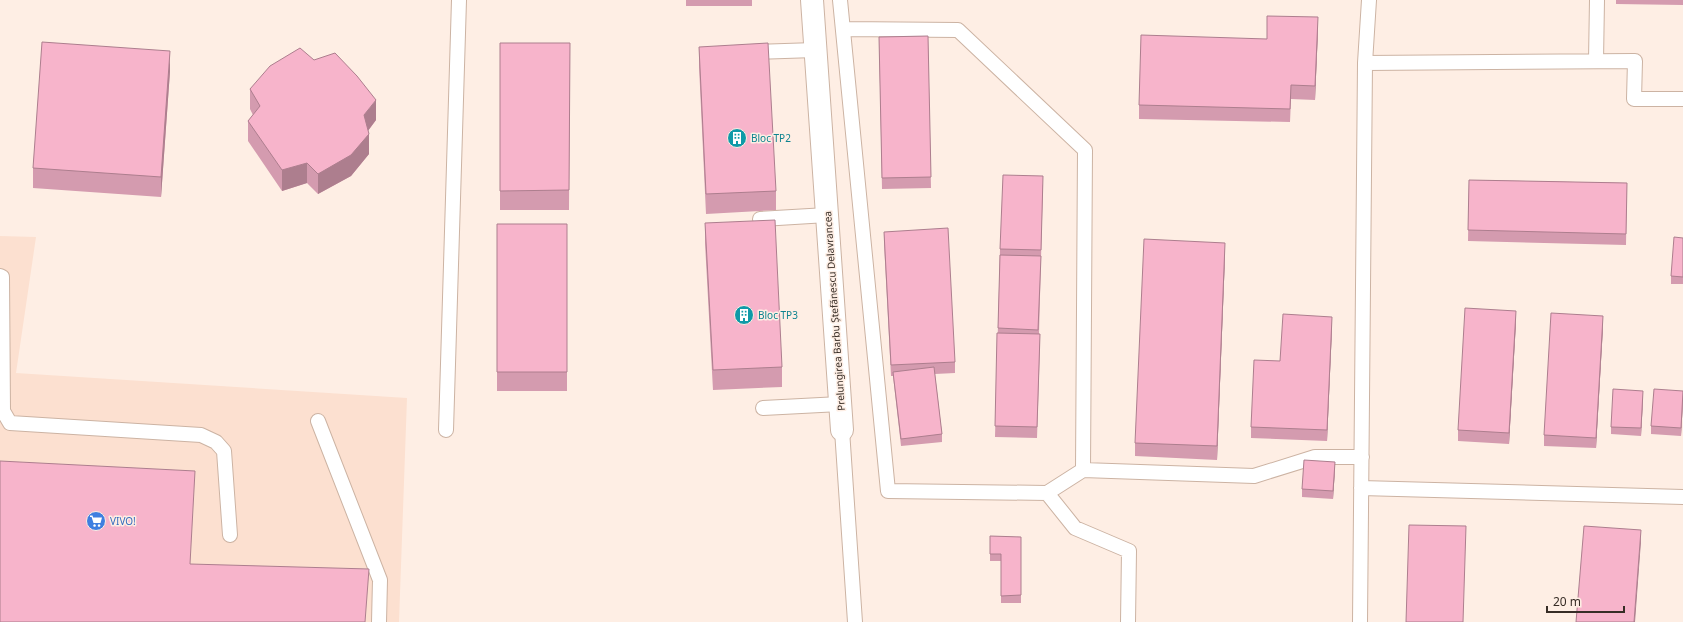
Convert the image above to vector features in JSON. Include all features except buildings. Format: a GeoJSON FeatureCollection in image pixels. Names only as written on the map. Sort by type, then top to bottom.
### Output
{"type":"FeatureCollection","features":[{"type":"Feature","properties":{"kind":"street","name":"Prelungirea Barbu Ștefănescu Delavrancea"},"geometry":{"type":"LineString","coordinates":[[812,0],[842,430]]}},
{"type":"Feature","properties":{"kind":"lane"},"geometry":{"type":"LineString","coordinates":[[446,430],[458,0]]}},
{"type":"Feature","properties":{"kind":"lane"},"geometry":{"type":"LineString","coordinates":[[840,0],[888,491],[1047,493],[1084,470],[1254,476],[1315,457],[1362,457]]}},
{"type":"Feature","properties":{"kind":"lane"},"geometry":{"type":"LineString","coordinates":[[1360,622],[1365,63],[1368,0]]}},
{"type":"Feature","properties":{"kind":"lane"},"geometry":{"type":"LineString","coordinates":[[1596,61],[1597,0]]}},
{"type":"Feature","properties":{"kind":"lane"},"geometry":{"type":"LineString","coordinates":[[843,29],[958,30],[1085,150],[1084,470]]}},
{"type":"Feature","properties":{"kind":"lane"},"geometry":{"type":"LineString","coordinates":[[753,52],[815,50]]}},
{"type":"Feature","properties":{"kind":"lane"},"geometry":{"type":"LineString","coordinates":[[1365,63],[1635,61],[1634,99],[1683,99]]}},
{"type":"Feature","properties":{"kind":"lane"},"geometry":{"type":"LineString","coordinates":[[760,219],[827,215]]}},
{"type":"Feature","properties":{"kind":"lane"},"geometry":{"type":"LineString","coordinates":[[0,276],[2,277],[3,411],[10,422],[201,435],[216,442],[224,451],[230,535]]}},
{"type":"Feature","properties":{"kind":"lane"},"geometry":{"type":"LineString","coordinates":[[763,408],[840,404]]}},
{"type":"Feature","properties":{"kind":"lane"},"geometry":{"type":"LineString","coordinates":[[318,421],[380,580],[379,622]]}},
{"type":"Feature","properties":{"kind":"lane","name":"Prelungirea Barbu Ștefănescu Delavrancea"},"geometry":{"type":"LineString","coordinates":[[842,430],[855,622]]}},
{"type":"Feature","properties":{"kind":"lane"},"geometry":{"type":"LineString","coordinates":[[1361,488],[1683,497]]}},
{"type":"Feature","properties":{"kind":"lane"},"geometry":{"type":"LineString","coordinates":[[1047,493],[1075,528],[1129,551],[1128,622]]}},
{"type":"Feature","properties":{"kind":"shaded area"},"geometry":{"type":"Polygon","coordinates":[[[0,236],[36,237],[16,373],[407,398],[399,622],[0,622],[0,236]]]}},
{"type":"Feature","properties":{"kind":"place","name":"Bloc TP2"},"geometry":{"type":"Point","coordinates":[737,138]}},
{"type":"Feature","properties":{"kind":"place","name":"Bloc TP3"},"geometry":{"type":"Point","coordinates":[744,315]}},
{"type":"Feature","properties":{"kind":"place","name":"VIVO!"},"geometry":{"type":"Point","coordinates":[96,521]}}]}
